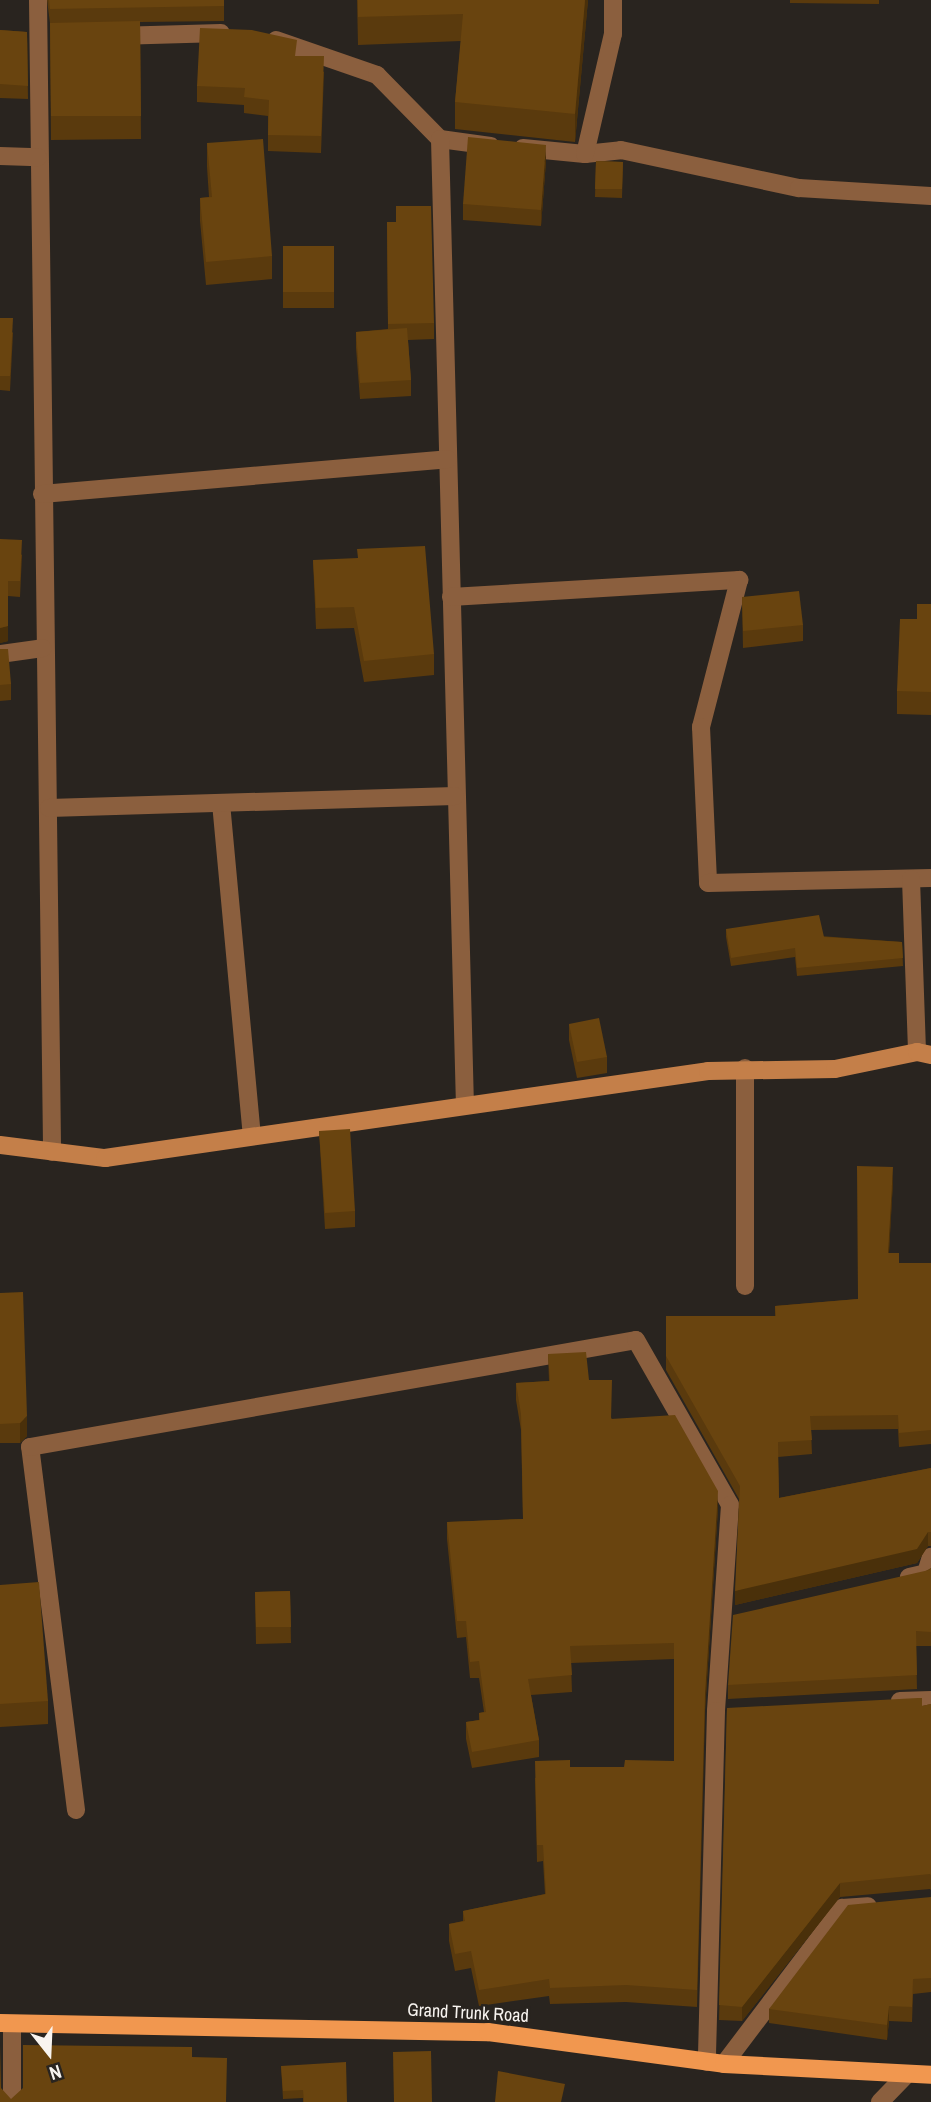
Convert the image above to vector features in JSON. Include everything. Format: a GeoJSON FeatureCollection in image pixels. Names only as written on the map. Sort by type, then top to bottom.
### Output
{"type":"FeatureCollection","features":[{"type":"Feature","properties":{"kind":"main road","name":"Grand Trunk Road"},"geometry":{"type":"LineString","coordinates":[[6,2024],[488,2032],[716,2063],[931,2075]]}},
{"type":"Feature","properties":{"kind":"street"},"geometry":{"type":"LineString","coordinates":[[38,0],[36,35],[52,1152]]}},
{"type":"Feature","properties":{"kind":"street"},"geometry":{"type":"LineString","coordinates":[[585,154],[613,34],[613,0]]}},
{"type":"Feature","properties":{"kind":"street"},"geometry":{"type":"LineString","coordinates":[[91,36],[240,32]]}},
{"type":"Feature","properties":{"kind":"street"},"geometry":{"type":"LineString","coordinates":[[36,35],[63,35]]}},
{"type":"Feature","properties":{"kind":"street"},"geometry":{"type":"LineString","coordinates":[[262,37],[295,43],[377,75],[440,139],[585,154],[621,150],[799,188],[931,196]]}},
{"type":"Feature","properties":{"kind":"street"},"geometry":{"type":"LineString","coordinates":[[440,139],[465,1104]]}},
{"type":"Feature","properties":{"kind":"street"},"geometry":{"type":"LineString","coordinates":[[0,156],[38,157]]}},
{"type":"Feature","properties":{"kind":"street"},"geometry":{"type":"LineString","coordinates":[[42,494],[447,459]]}},
{"type":"Feature","properties":{"kind":"street"},"geometry":{"type":"LineString","coordinates":[[451,597],[739,580],[701,727],[708,883],[931,878]]}},
{"type":"Feature","properties":{"kind":"street"},"geometry":{"type":"LineString","coordinates":[[0,654],[44,648]]}},
{"type":"Feature","properties":{"kind":"street"},"geometry":{"type":"LineString","coordinates":[[49,807],[455,796]]}},
{"type":"Feature","properties":{"kind":"street"},"geometry":{"type":"LineString","coordinates":[[220,803],[252,1136]]}},
{"type":"Feature","properties":{"kind":"street"},"geometry":{"type":"LineString","coordinates":[[0,1145],[106,1158],[465,1104],[744,1068],[835,1069],[924,1053],[911,879]]}},
{"type":"Feature","properties":{"kind":"street"},"geometry":{"type":"LineString","coordinates":[[744,1068],[746,1286]]}},
{"type":"Feature","properties":{"kind":"street"},"geometry":{"type":"LineString","coordinates":[[76,1810],[30,1447],[636,1340],[730,1505],[732,1618],[723,1710],[716,2063]]}},
{"type":"Feature","properties":{"kind":"street"},"geometry":{"type":"LineString","coordinates":[[886,1583],[926,1573],[931,1557]]}},
{"type":"Feature","properties":{"kind":"street"},"geometry":{"type":"LineString","coordinates":[[877,1703],[931,1700]]}},
{"type":"Feature","properties":{"kind":"street"},"geometry":{"type":"LineString","coordinates":[[716,2063],[842,1908],[893,1904]]}},
{"type":"Feature","properties":{"kind":"street"},"geometry":{"type":"LineString","coordinates":[[6,2024],[12,2102]]}},
{"type":"Feature","properties":{"kind":"street"},"geometry":{"type":"LineString","coordinates":[[880,2102],[907,2074]]}},
{"type":"Feature","properties":{"kind":"building"},"geometry":{"type":"Polygon","coordinates":[[[49,0],[224,0],[224,6],[50,9],[49,0]]]}},
{"type":"Feature","properties":{"kind":"building"},"geometry":{"type":"Polygon","coordinates":[[[358,0],[585,0],[575,114],[455,102],[463,14],[358,17],[358,0]]]}},
{"type":"Feature","properties":{"kind":"building"},"geometry":{"type":"Polygon","coordinates":[[[140,21],[141,116],[51,116],[50,23],[140,21]]]}},
{"type":"Feature","properties":{"kind":"building"},"geometry":{"type":"Polygon","coordinates":[[[200,28],[252,30],[297,40],[295,56],[324,56],[321,136],[268,135],[269,100],[244,97],[245,88],[197,86],[200,28]]]}},
{"type":"Feature","properties":{"kind":"building"},"geometry":{"type":"Polygon","coordinates":[[[0,30],[27,32],[28,86],[0,84],[0,30]]]}},
{"type":"Feature","properties":{"kind":"building"},"geometry":{"type":"Polygon","coordinates":[[[468,137],[546,145],[541,210],[463,204],[468,137]]]}},
{"type":"Feature","properties":{"kind":"building"},"geometry":{"type":"Polygon","coordinates":[[[263,139],[272,256],[206,262],[200,198],[212,197],[207,143],[263,139]]]}},
{"type":"Feature","properties":{"kind":"building"},"geometry":{"type":"Polygon","coordinates":[[[596,161],[623,162],[622,189],[595,189],[596,161]]]}},
{"type":"Feature","properties":{"kind":"building"},"geometry":{"type":"Polygon","coordinates":[[[396,206],[431,206],[434,323],[388,324],[387,222],[396,222],[396,206]]]}},
{"type":"Feature","properties":{"kind":"building"},"geometry":{"type":"Polygon","coordinates":[[[283,246],[334,246],[334,292],[283,292],[283,246]]]}},
{"type":"Feature","properties":{"kind":"building"},"geometry":{"type":"Polygon","coordinates":[[[0,318],[13,318],[10,376],[0,376],[0,318]]]}},
{"type":"Feature","properties":{"kind":"building"},"geometry":{"type":"Polygon","coordinates":[[[407,328],[411,380],[360,383],[356,332],[407,328]]]}},
{"type":"Feature","properties":{"kind":"building"},"geometry":{"type":"Polygon","coordinates":[[[0,539],[22,540],[20,581],[8,581],[8,626],[0,628],[0,539]]]}},
{"type":"Feature","properties":{"kind":"building"},"geometry":{"type":"Polygon","coordinates":[[[425,546],[434,654],[364,661],[354,607],[316,608],[313,560],[358,558],[357,549],[425,546]]]}},
{"type":"Feature","properties":{"kind":"building"},"geometry":{"type":"Polygon","coordinates":[[[799,591],[803,625],[743,631],[742,597],[799,591]]]}},
{"type":"Feature","properties":{"kind":"building"},"geometry":{"type":"Polygon","coordinates":[[[917,604],[931,604],[931,692],[897,691],[900,619],[917,619],[917,604]]]}},
{"type":"Feature","properties":{"kind":"building"},"geometry":{"type":"Polygon","coordinates":[[[0,649],[8,649],[11,684],[0,685],[0,649]]]}},
{"type":"Feature","properties":{"kind":"building"},"geometry":{"type":"Polygon","coordinates":[[[819,915],[824,937],[902,942],[903,958],[797,968],[795,948],[731,958],[726,929],[819,915]]]}},
{"type":"Feature","properties":{"kind":"building"},"geometry":{"type":"Polygon","coordinates":[[[599,1018],[607,1057],[577,1062],[569,1024],[599,1018]]]}},
{"type":"Feature","properties":{"kind":"building"},"geometry":{"type":"Polygon","coordinates":[[[350,1129],[355,1211],[325,1213],[319,1131],[350,1129]]]}},
{"type":"Feature","properties":{"kind":"building"},"geometry":{"type":"Polygon","coordinates":[[[857,1166],[893,1167],[888,1253],[899,1253],[899,1263],[931,1263],[931,1430],[899,1433],[898,1415],[810,1416],[812,1440],[778,1442],[779,1498],[931,1468],[931,1532],[928,1532],[917,1549],[735,1591],[740,1486],[666,1356],[666,1316],[776,1316],[775,1306],[858,1299],[857,1166]]]}},
{"type":"Feature","properties":{"kind":"building"},"geometry":{"type":"Polygon","coordinates":[[[23,1292],[27,1416],[20,1423],[0,1424],[0,1293],[23,1292]]]}},
{"type":"Feature","properties":{"kind":"building"},"geometry":{"type":"Polygon","coordinates":[[[586,1352],[589,1380],[612,1380],[611,1419],[675,1415],[718,1491],[705,1694],[697,1990],[626,1985],[550,1988],[549,1979],[479,1990],[471,1951],[455,1954],[449,1924],[465,1921],[463,1911],[546,1894],[543,1845],[537,1845],[535,1761],[570,1760],[570,1767],[624,1767],[625,1760],[674,1761],[674,1643],[570,1646],[572,1675],[528,1679],[539,1740],[472,1752],[466,1722],[480,1720],[479,1713],[486,1712],[479,1661],[470,1662],[466,1621],[457,1621],[447,1522],[523,1519],[521,1414],[516,1383],[550,1381],[548,1354],[586,1352]]]}},
{"type":"Feature","properties":{"kind":"building"},"geometry":{"type":"Polygon","coordinates":[[[931,1568],[931,1632],[916,1631],[917,1675],[728,1685],[733,1615],[931,1568]]]}},
{"type":"Feature","properties":{"kind":"building"},"geometry":{"type":"Polygon","coordinates":[[[39,1582],[48,1701],[0,1704],[0,1585],[39,1582]]]}},
{"type":"Feature","properties":{"kind":"building"},"geometry":{"type":"Polygon","coordinates":[[[290,1591],[291,1627],[256,1627],[255,1592],[290,1591]]]}},
{"type":"Feature","properties":{"kind":"building"},"geometry":{"type":"Polygon","coordinates":[[[922,1698],[922,1706],[931,1704],[931,1875],[840,1883],[742,2007],[719,2005],[727,1708],[922,1698]]]}},
{"type":"Feature","properties":{"kind":"building"},"geometry":{"type":"Polygon","coordinates":[[[931,1897],[931,1978],[913,1979],[912,2007],[889,2006],[887,2025],[769,2009],[848,1905],[931,1897]]]}},
{"type":"Feature","properties":{"kind":"building"},"geometry":{"type":"Polygon","coordinates":[[[0,2045],[1,2088],[11,2099],[23,2088],[23,2045],[192,2047],[192,2057],[227,2058],[226,2102],[0,2102],[0,2045]]]}},
{"type":"Feature","properties":{"kind":"building"},"geometry":{"type":"Polygon","coordinates":[[[431,2051],[432,2102],[394,2102],[393,2052],[431,2051]]]}},
{"type":"Feature","properties":{"kind":"building"},"geometry":{"type":"Polygon","coordinates":[[[346,2062],[347,2102],[304,2102],[303,2090],[283,2091],[281,2066],[346,2062]]]}},
{"type":"Feature","properties":{"kind":"building"},"geometry":{"type":"Polygon","coordinates":[[[498,2071],[565,2084],[561,2102],[495,2102],[498,2071]]]}}]}
